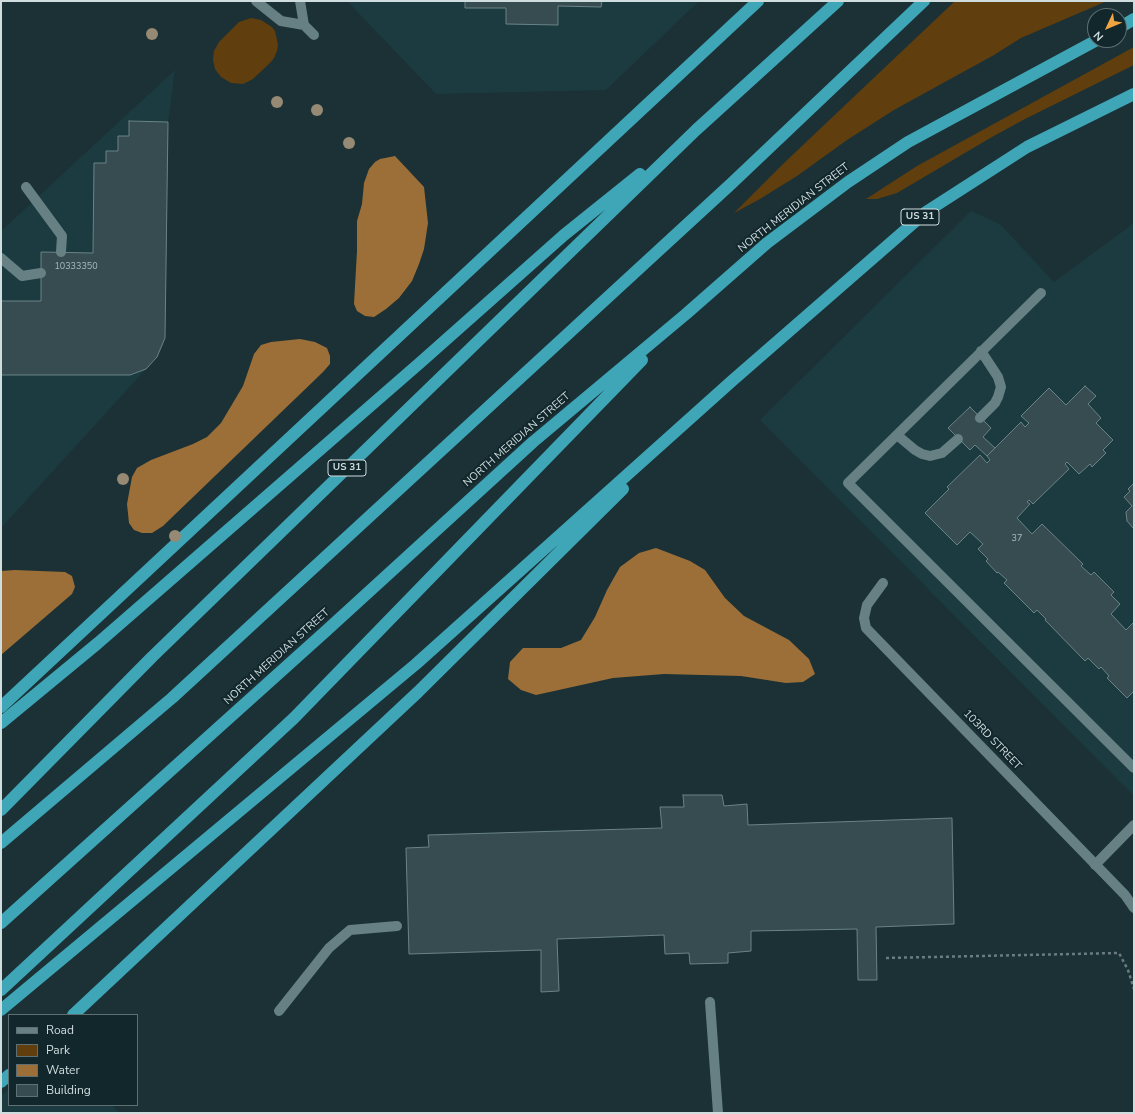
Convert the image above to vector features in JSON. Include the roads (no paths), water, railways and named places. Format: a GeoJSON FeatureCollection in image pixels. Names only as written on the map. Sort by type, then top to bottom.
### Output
{"type":"FeatureCollection","features":[{"type":"Feature","properties":{"kind":"highway"},"geometry":{"type":"LineString","coordinates":[[1,707],[758,1]]}},
{"type":"Feature","properties":{"kind":"highway","name":"US 31"},"geometry":{"type":"LineString","coordinates":[[1,810],[163,646],[696,130],[838,1]]}},
{"type":"Feature","properties":{"kind":"highway"},"geometry":{"type":"LineString","coordinates":[[1,843],[172,698],[726,188],[924,1]]}},
{"type":"Feature","properties":{"kind":"highway","name":"NORTH MERIDIAN STREET"},"geometry":{"type":"LineString","coordinates":[[1,923],[327,630],[533,442],[686,314],[767,243],[848,182],[908,142],[1087,45]]}},
{"type":"Feature","properties":{"kind":"highway","name":"US 31"},"geometry":{"type":"LineString","coordinates":[[74,1014],[418,692],[733,380],[926,212],[1027,147],[1134,94]]}},
{"type":"Feature","properties":{"kind":"highway"},"geometry":{"type":"LineString","coordinates":[[1,723],[116,627],[564,235],[696,130]]}},
{"type":"Feature","properties":{"kind":"highway"},"geometry":{"type":"LineString","coordinates":[[1,990],[294,718],[686,314]]}},
{"type":"Feature","properties":{"kind":"highway"},"geometry":{"type":"LineString","coordinates":[[1,1010],[416,664],[733,380]]}},
{"type":"Feature","properties":{"kind":"street"},"geometry":{"type":"LineString","coordinates":[[256,1],[281,21],[304,25],[314,35]]}},
{"type":"Feature","properties":{"kind":"street"},"geometry":{"type":"LineString","coordinates":[[300,1],[304,25]]}},
{"type":"Feature","properties":{"kind":"street"},"geometry":{"type":"LineString","coordinates":[[26,187],[62,236],[61,252]]}},
{"type":"Feature","properties":{"kind":"street"},"geometry":{"type":"LineString","coordinates":[[1,258],[22,276],[41,272]]}},
{"type":"Feature","properties":{"kind":"street"},"geometry":{"type":"LineString","coordinates":[[1041,293],[848,483],[1134,768]]}},
{"type":"Feature","properties":{"kind":"street"},"geometry":{"type":"LineString","coordinates":[[980,418],[995,403],[1001,387],[998,377],[981,351]]}},
{"type":"Feature","properties":{"kind":"street"},"geometry":{"type":"LineString","coordinates":[[897,435],[915,450],[930,456],[942,453],[958,439]]}},
{"type":"Feature","properties":{"kind":"street","name":"103RD STREET"},"geometry":{"type":"LineString","coordinates":[[883,583],[867,605],[864,618],[866,628],[1125,895],[1134,908]]}},
{"type":"Feature","properties":{"kind":"street"},"geometry":{"type":"LineString","coordinates":[[1095,865],[1134,825]]}},
{"type":"Feature","properties":{"kind":"street"},"geometry":{"type":"LineString","coordinates":[[279,1011],[329,948],[350,930],[398,926]]}},
{"type":"Feature","properties":{"kind":"street"},"geometry":{"type":"LineString","coordinates":[[710,1002],[718,1113]]}},
{"type":"Feature","properties":{"kind":"water"},"geometry":{"type":"Polygon","coordinates":[[[395,156],[424,187],[428,223],[424,249],[412,281],[399,298],[374,317],[365,316],[357,311],[354,304],[357,221],[362,204],[364,183],[369,169],[375,162],[380,159],[395,156]]]}},
{"type":"Feature","properties":{"kind":"water"},"geometry":{"type":"Polygon","coordinates":[[[300,339],[315,342],[327,348],[330,356],[330,364],[163,526],[152,533],[142,533],[134,530],[129,523],[127,504],[132,477],[137,468],[151,460],[207,437],[221,423],[243,386],[254,354],[261,345],[271,342],[300,339]]]}},
{"type":"Feature","properties":{"kind":"water"},"geometry":{"type":"Polygon","coordinates":[[[656,548],[690,561],[705,570],[725,598],[744,616],[789,640],[809,659],[815,674],[803,682],[786,683],[741,676],[664,674],[613,678],[536,695],[521,690],[508,679],[510,662],[523,648],[561,648],[581,640],[595,617],[607,590],[620,567],[639,553],[656,548]]]}},
{"type":"Feature","properties":{"kind":"water"},"geometry":{"type":"Polygon","coordinates":[[[15,570],[65,572],[72,576],[75,587],[72,594],[1,655],[1,571],[15,570]]]}}]}
